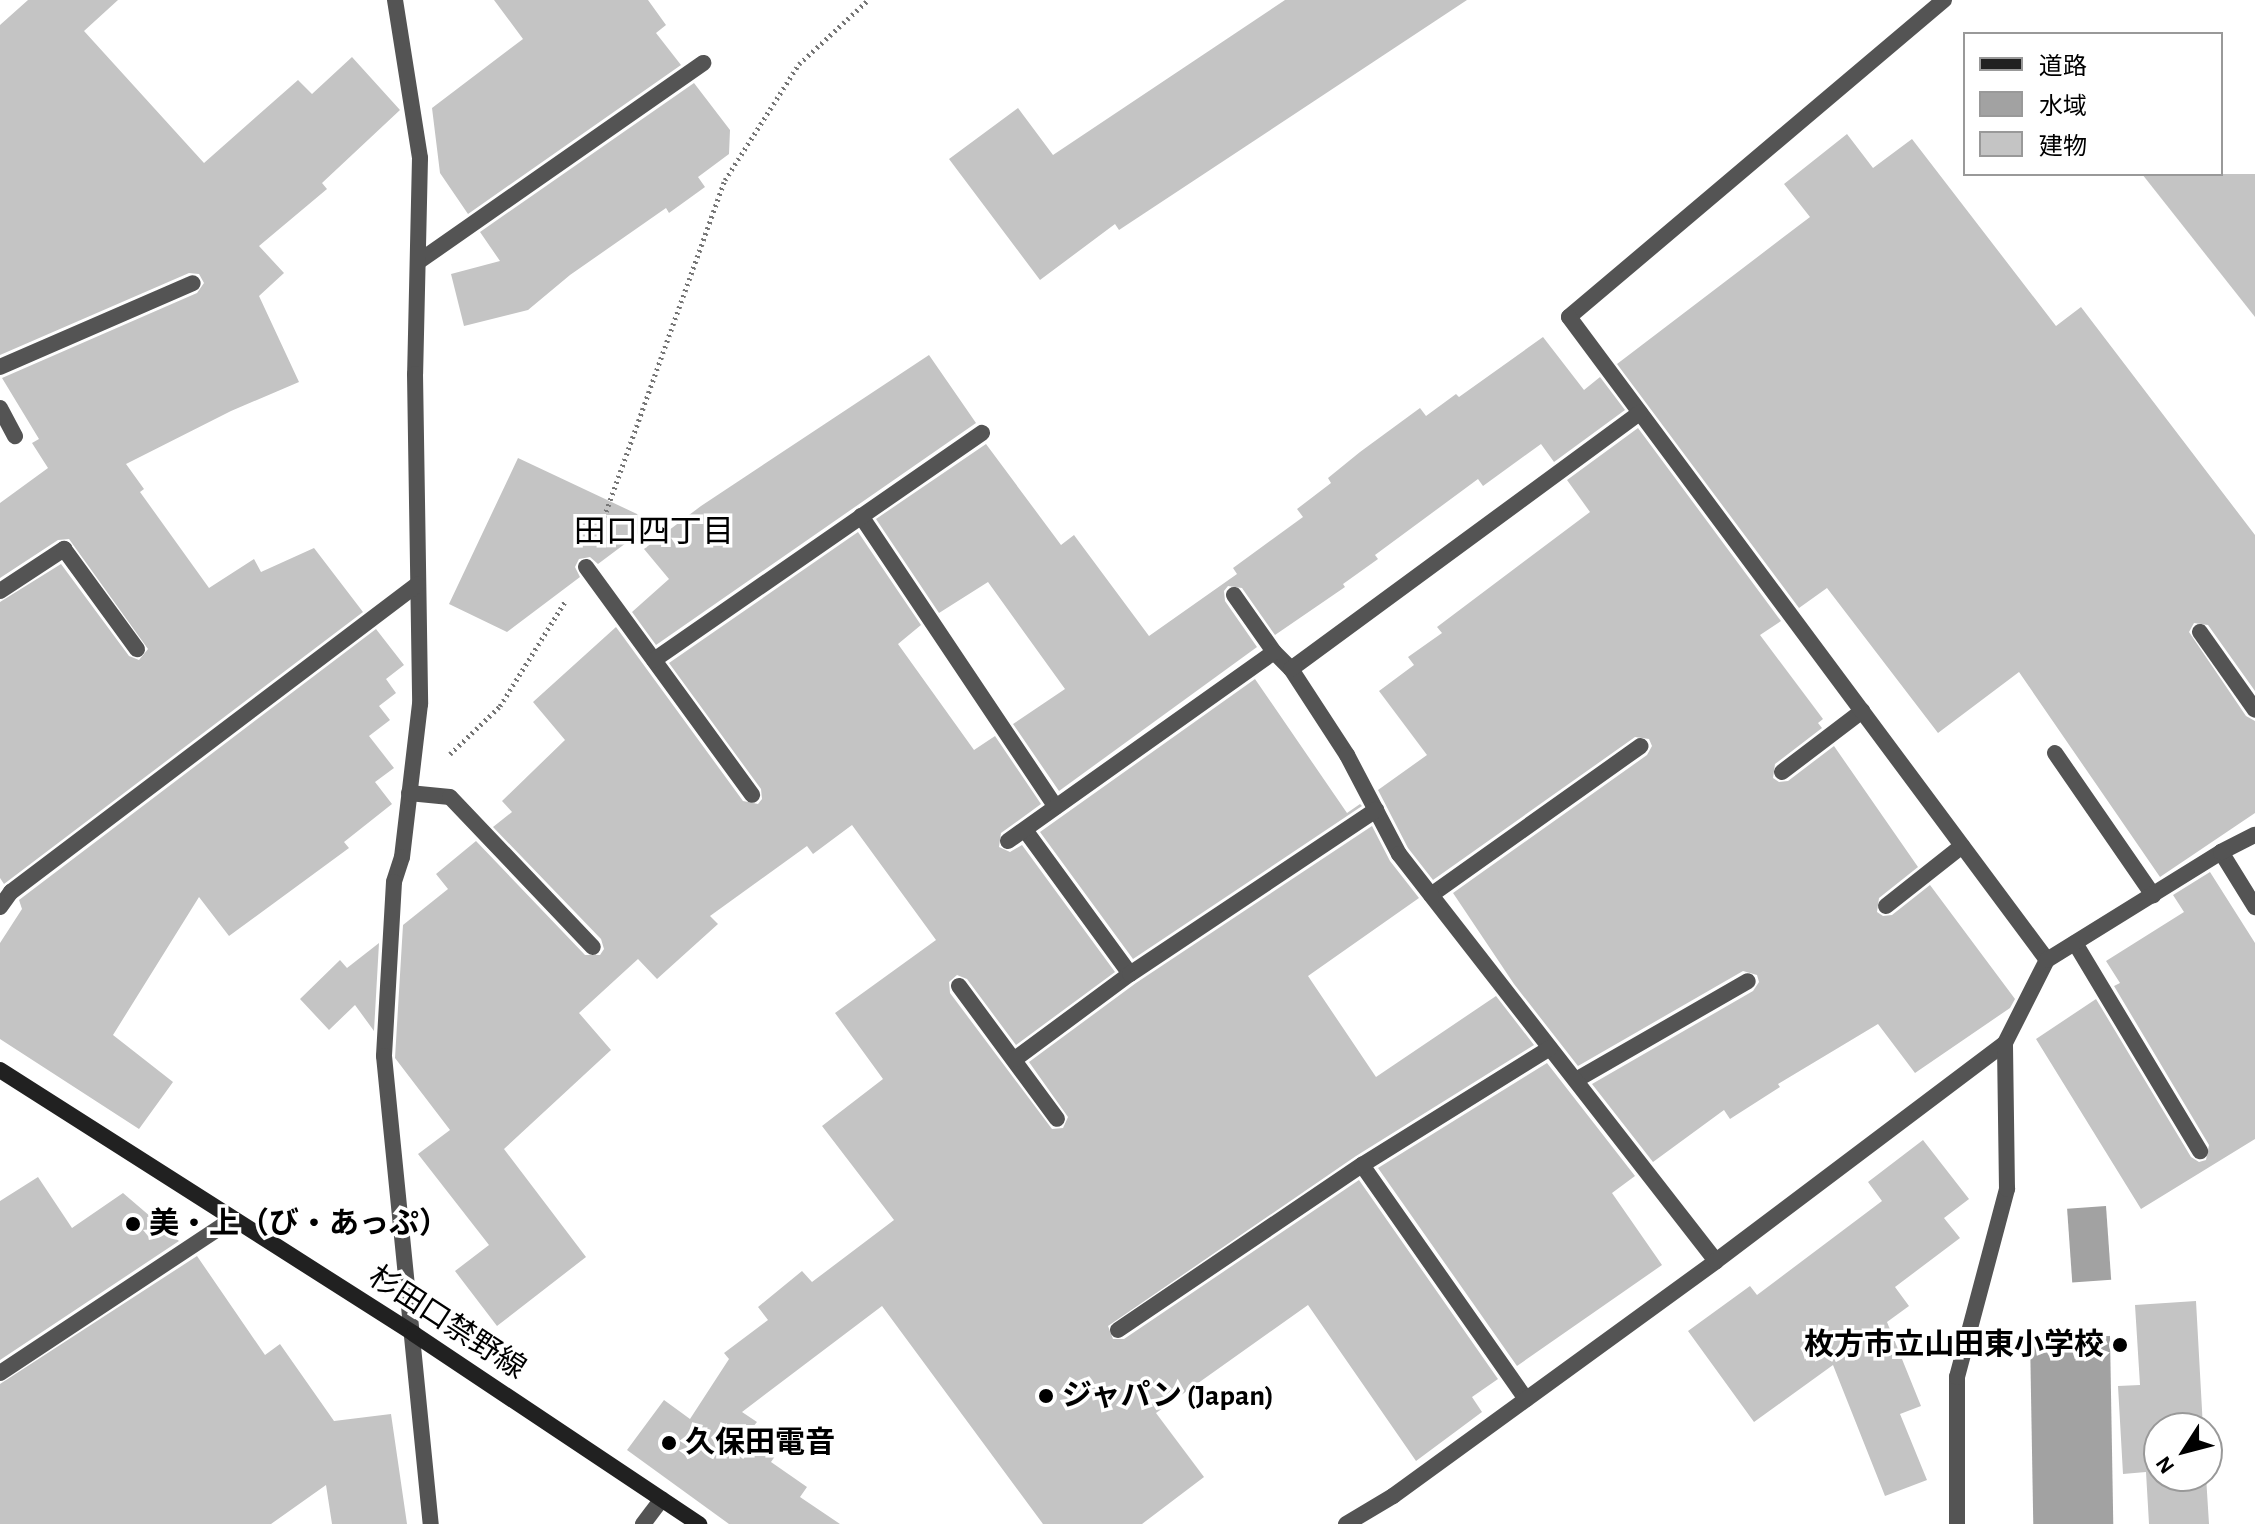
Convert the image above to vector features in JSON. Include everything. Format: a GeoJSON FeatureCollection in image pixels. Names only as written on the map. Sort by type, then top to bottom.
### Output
{"type":"FeatureCollection","features":[{"type":"Feature","properties":{"kind":"main road","name":"杉田口禁野線"},"geometry":{"type":"LineString","coordinates":[[0,1070],[414,1334],[699,1524]]}},
{"type":"Feature","properties":{"kind":"street"},"geometry":{"type":"LineString","coordinates":[[395,0],[420,158],[420,704],[402,857],[394,882],[384,1056],[431,1524]]}},
{"type":"Feature","properties":{"kind":"street"},"geometry":{"type":"LineString","coordinates":[[1944,0],[1569,317],[2047,960]]}},
{"type":"Feature","properties":{"kind":"street"},"geometry":{"type":"LineString","coordinates":[[418,262],[703,63]]}},
{"type":"Feature","properties":{"kind":"street"},"geometry":{"type":"LineString","coordinates":[[0,367],[193,283]]}},
{"type":"Feature","properties":{"kind":"street"},"geometry":{"type":"LineString","coordinates":[[0,408],[15,436]]}},
{"type":"Feature","properties":{"kind":"street"},"geometry":{"type":"LineString","coordinates":[[1291,669],[1640,413]]}},
{"type":"Feature","properties":{"kind":"street"},"geometry":{"type":"LineString","coordinates":[[654,660],[982,433]]}},
{"type":"Feature","properties":{"kind":"street"},"geometry":{"type":"LineString","coordinates":[[861,516],[1056,807]]}},
{"type":"Feature","properties":{"kind":"street"},"geometry":{"type":"LineString","coordinates":[[0,591],[64,549],[137,649]]}},
{"type":"Feature","properties":{"kind":"street"},"geometry":{"type":"LineString","coordinates":[[586,567],[752,795]]}},
{"type":"Feature","properties":{"kind":"street"},"geometry":{"type":"LineString","coordinates":[[0,907],[11,892],[418,584]]}},
{"type":"Feature","properties":{"kind":"street"},"geometry":{"type":"LineString","coordinates":[[1234,595],[1274,652],[1291,669],[1347,755],[1399,854],[1716,1261]]}},
{"type":"Feature","properties":{"kind":"street"},"geometry":{"type":"LineString","coordinates":[[2200,632],[2255,710]]}},
{"type":"Feature","properties":{"kind":"street"},"geometry":{"type":"LineString","coordinates":[[1008,841],[1274,652]]}},
{"type":"Feature","properties":{"kind":"street"},"geometry":{"type":"LineString","coordinates":[[1782,772],[1862,711]]}},
{"type":"Feature","properties":{"kind":"street"},"geometry":{"type":"LineString","coordinates":[[1431,895],[1641,746]]}},
{"type":"Feature","properties":{"kind":"street"},"geometry":{"type":"LineString","coordinates":[[2055,753],[2153,895]]}},
{"type":"Feature","properties":{"kind":"street"},"geometry":{"type":"LineString","coordinates":[[409,793],[450,797],[593,947]]}},
{"type":"Feature","properties":{"kind":"street"},"geometry":{"type":"LineString","coordinates":[[1015,1059],[1130,974],[1376,810]]}},
{"type":"Feature","properties":{"kind":"street"},"geometry":{"type":"LineString","coordinates":[[1025,830],[1130,974]]}},
{"type":"Feature","properties":{"kind":"street"},"geometry":{"type":"LineString","coordinates":[[1346,1524],[1393,1496],[1716,1261],[2005,1043],[2047,960],[2221,852],[2255,835]]}},
{"type":"Feature","properties":{"kind":"street"},"geometry":{"type":"LineString","coordinates":[[1886,906],[1962,846]]}},
{"type":"Feature","properties":{"kind":"street"},"geometry":{"type":"LineString","coordinates":[[2221,852],[2255,907]]}},
{"type":"Feature","properties":{"kind":"street"},"geometry":{"type":"LineString","coordinates":[[2075,943],[2200,1151]]}},
{"type":"Feature","properties":{"kind":"street"},"geometry":{"type":"LineString","coordinates":[[1576,1080],[1748,981]]}},
{"type":"Feature","properties":{"kind":"street"},"geometry":{"type":"LineString","coordinates":[[959,986],[1057,1119]]}},
{"type":"Feature","properties":{"kind":"street"},"geometry":{"type":"LineString","coordinates":[[1957,1524],[1957,1377],[2007,1189],[2005,1043]]}},
{"type":"Feature","properties":{"kind":"street"},"geometry":{"type":"LineString","coordinates":[[1118,1330],[1362,1165],[1550,1048]]}},
{"type":"Feature","properties":{"kind":"street"},"geometry":{"type":"LineString","coordinates":[[1362,1165],[1526,1399]]}},
{"type":"Feature","properties":{"kind":"street"},"geometry":{"type":"LineString","coordinates":[[0,1373],[233,1219]]}},
{"type":"Feature","properties":{"kind":"street"},"geometry":{"type":"LineString","coordinates":[[643,1524],[662,1499]]}},
{"type":"Feature","properties":{"kind":"path"},"geometry":{"type":"LineString","coordinates":[[409,793],[500,706],[586,567],[725,180],[799,64],[868,0]]}},
{"type":"Feature","properties":{"kind":"water"},"geometry":{"type":"Polygon","coordinates":[[[2106,1206],[2111,1280],[2072,1283],[2067,1209],[2106,1206]]]}},
{"type":"Feature","properties":{"kind":"water"},"geometry":{"type":"Polygon","coordinates":[[[2110,1336],[2113,1524],[2033,1524],[2030,1337],[2110,1336]]]}},
{"type":"Feature","properties":{"kind":"building"},"geometry":{"type":"Polygon","coordinates":[[[28,0],[118,0],[84,31],[204,163],[298,80],[312,94],[352,57],[400,110],[322,183],[327,189],[259,246],[284,273],[259,296],[299,382],[231,411],[126,464],[144,489],[140,492],[209,588],[254,559],[261,572],[314,548],[363,612],[4,884],[0,878],[0,602],[61,564],[129,656],[139,660],[148,649],[69,539],[58,540],[0,578],[0,503],[48,468],[32,443],[39,439],[2,378],[197,293],[204,283],[199,274],[189,273],[0,355],[0,25],[28,0]]]}},
{"type":"Feature","properties":{"kind":"building"},"geometry":{"type":"Polygon","coordinates":[[[494,0],[648,0],[666,25],[656,33],[681,65],[468,214],[440,173],[432,108],[523,39],[494,0]]]}},
{"type":"Feature","properties":{"kind":"building"},"geometry":{"type":"Polygon","coordinates":[[[1285,0],[1467,0],[1119,230],[1115,224],[1040,280],[949,159],[1018,108],[1053,155],[1285,0]]]}},
{"type":"Feature","properties":{"kind":"building"},"geometry":{"type":"Polygon","coordinates":[[[694,83],[730,130],[729,154],[698,177],[705,187],[669,213],[666,208],[570,275],[528,310],[464,326],[451,274],[500,261],[480,232],[694,83]]]}},
{"type":"Feature","properties":{"kind":"building"},"geometry":{"type":"Polygon","coordinates":[[[1847,134],[1873,168],[1912,139],[2056,326],[2081,307],[2255,535],[2255,691],[2208,625],[2194,623],[2189,632],[2246,716],[2255,721],[2255,813],[2160,877],[2019,672],[1938,733],[1827,588],[1799,608],[1617,364],[1810,217],[1784,184],[1847,134]]]}},
{"type":"Feature","properties":{"kind":"building"},"geometry":{"type":"Polygon","coordinates":[[[2255,174],[2255,317],[2144,176],[2255,174]]]}},
{"type":"Feature","properties":{"kind":"building"},"geometry":{"type":"Polygon","coordinates":[[[1543,337],[1584,390],[1600,377],[1625,410],[1554,462],[1541,444],[1483,486],[1478,479],[1375,555],[1378,559],[1343,584],[1345,587],[1275,635],[1242,588],[1228,586],[1224,591],[1225,601],[1257,647],[1059,791],[1013,724],[1065,689],[988,582],[939,613],[876,519],[986,444],[1061,545],[1074,535],[1149,636],[1237,574],[1233,568],[1303,517],[1297,509],[1331,483],[1328,478],[1360,452],[1420,408],[1426,416],[1456,394],[1459,397],[1543,337]]]}},
{"type":"Feature","properties":{"kind":"building"},"geometry":{"type":"Polygon","coordinates":[[[929,355],[976,423],[656,645],[632,612],[669,579],[644,549],[701,506],[929,355]]]}},
{"type":"Feature","properties":{"kind":"building"},"geometry":{"type":"Polygon","coordinates":[[[1638,428],[1781,621],[1760,635],[1823,719],[1818,723],[1822,728],[1775,764],[1773,778],[1779,782],[1788,781],[1834,746],[1918,867],[1879,898],[1877,912],[1883,916],[1892,915],[1930,885],[2015,999],[2010,1008],[1915,1073],[1878,1024],[1778,1084],[1780,1087],[1730,1119],[1724,1110],[1653,1162],[1592,1084],[1753,991],[1759,982],[1757,975],[1743,971],[1578,1066],[1514,984],[1453,893],[1647,755],[1652,746],[1649,739],[1635,737],[1433,880],[1408,848],[1378,790],[1427,755],[1379,691],[1414,665],[1408,657],[1442,633],[1437,627],[1590,512],[1567,480],[1638,428]]]}},
{"type":"Feature","properties":{"kind":"building"},"geometry":{"type":"Polygon","coordinates":[[[518,458],[654,522],[598,564],[590,557],[579,559],[575,567],[580,577],[507,632],[449,604],[518,458]]]}},
{"type":"Feature","properties":{"kind":"building"},"geometry":{"type":"Polygon","coordinates":[[[858,532],[921,625],[898,644],[974,750],[995,736],[1041,804],[1001,833],[999,847],[1010,852],[1022,845],[1115,972],[1016,1045],[967,979],[957,975],[949,982],[950,993],[1052,1129],[1063,1128],[1068,1117],[1029,1062],[1136,983],[1372,826],[1390,861],[1419,898],[1308,976],[1376,1077],[1496,996],[1534,1045],[1356,1156],[1108,1326],[1113,1339],[1124,1339],[1359,1180],[1498,1379],[1472,1397],[1482,1412],[1416,1461],[1308,1305],[1156,1413],[1204,1477],[1142,1524],[1043,1524],[882,1306],[742,1412],[757,1422],[752,1428],[780,1449],[771,1462],[807,1487],[800,1497],[840,1524],[729,1524],[627,1450],[664,1400],[690,1419],[729,1359],[724,1353],[768,1320],[758,1307],[802,1271],[812,1282],[894,1220],[822,1126],[883,1079],[835,1013],[936,940],[852,825],[813,854],[807,846],[710,916],[718,924],[657,979],[638,959],[579,1013],[611,1050],[504,1149],[586,1257],[497,1326],[455,1271],[489,1245],[418,1154],[450,1130],[395,1058],[403,925],[448,889],[436,874],[476,841],[585,955],[600,955],[604,949],[601,939],[493,827],[512,812],[502,801],[565,740],[533,702],[616,627],[743,801],[758,804],[762,799],[761,789],[669,663],[858,532]]]}},
{"type":"Feature","properties":{"kind":"building"},"geometry":{"type":"Polygon","coordinates":[[[376,629],[404,665],[386,679],[396,693],[379,706],[390,720],[369,736],[394,768],[375,782],[392,804],[344,842],[349,848],[229,936],[199,897],[113,1035],[173,1082],[139,1129],[0,1039],[0,943],[22,909],[19,900],[376,629]]]}},
{"type":"Feature","properties":{"kind":"building"},"geometry":{"type":"Polygon","coordinates":[[[1255,679],[1347,813],[1360,804],[1362,806],[1133,959],[1040,832],[1255,679]]]}},
{"type":"Feature","properties":{"kind":"building"},"geometry":{"type":"Polygon","coordinates":[[[2210,872],[2255,943],[2255,1139],[2141,1209],[2036,1039],[2096,999],[2191,1157],[2199,1162],[2206,1160],[2209,1145],[2114,986],[2120,983],[2106,961],[2184,912],[2173,895],[2210,872]]]}},
{"type":"Feature","properties":{"kind":"building"},"geometry":{"type":"Polygon","coordinates":[[[379,943],[374,1031],[355,1005],[329,1030],[300,999],[340,960],[347,968],[379,943]]]}},
{"type":"Feature","properties":{"kind":"building"},"geometry":{"type":"Polygon","coordinates":[[[1547,1063],[1635,1176],[1612,1193],[1662,1265],[1517,1366],[1378,1168],[1547,1063]]]}},
{"type":"Feature","properties":{"kind":"building"},"geometry":{"type":"Polygon","coordinates":[[[1923,1140],[1969,1199],[1944,1218],[1960,1238],[1895,1287],[1909,1306],[1887,1322],[1921,1406],[1900,1414],[1927,1480],[1885,1496],[1833,1365],[1754,1422],[1688,1331],[1750,1286],[1757,1295],[1882,1201],[1868,1182],[1923,1140]]]}},
{"type":"Feature","properties":{"kind":"building"},"geometry":{"type":"Polygon","coordinates":[[[38,1177],[72,1228],[123,1193],[179,1241],[0,1360],[0,1201],[38,1177]]]}},
{"type":"Feature","properties":{"kind":"building"},"geometry":{"type":"Polygon","coordinates":[[[197,1256],[265,1355],[280,1344],[334,1421],[391,1414],[407,1524],[332,1524],[326,1485],[271,1524],[0,1524],[0,1384],[197,1256]]]}},
{"type":"Feature","properties":{"kind":"building"},"geometry":{"type":"Polygon","coordinates":[[[2196,1301],[2202,1412],[2143,1412],[2143,1472],[2123,1474],[2118,1386],[2140,1385],[2135,1305],[2196,1301]]]}},
{"type":"Feature","properties":{"kind":"building"},"geometry":{"type":"Polygon","coordinates":[[[2147,1492],[2207,1492],[2209,1524],[2149,1524],[2147,1492]]]}},
{"type":"Feature","properties":{"kind":"place","name":"美・上（び・あっぷ）"},"geometry":{"type":"Point","coordinates":[133,1224]}},
{"type":"Feature","properties":{"kind":"place","name":"枚方市立山田東小学校"},"geometry":{"type":"Point","coordinates":[2120,1345]}},
{"type":"Feature","properties":{"kind":"place","name":"ジャパン (Japan)"},"geometry":{"type":"Point","coordinates":[1046,1396]}},
{"type":"Feature","properties":{"kind":"place","name":"久保田電音"},"geometry":{"type":"Point","coordinates":[669,1443]}},
{"type":"Feature","properties":{"kind":"district","name":"田口四丁目"},"geometry":{"type":"Point","coordinates":[654,532]}}]}
